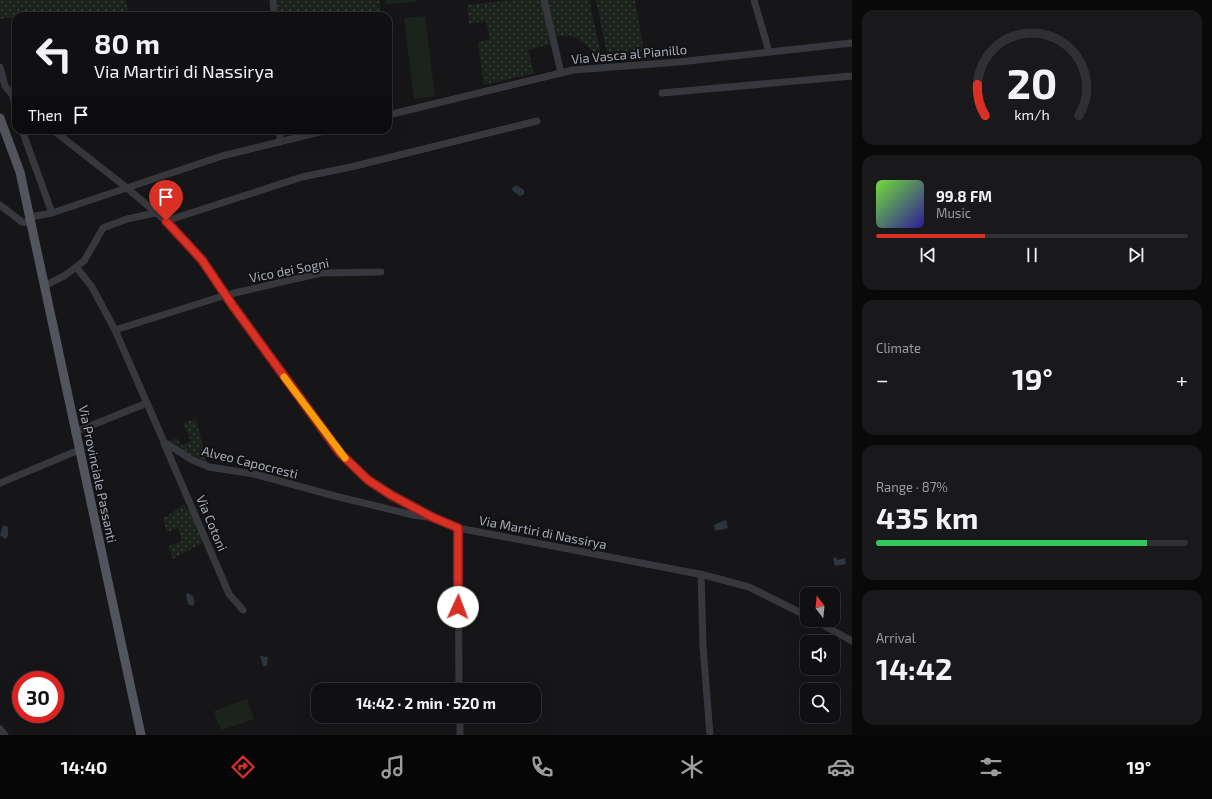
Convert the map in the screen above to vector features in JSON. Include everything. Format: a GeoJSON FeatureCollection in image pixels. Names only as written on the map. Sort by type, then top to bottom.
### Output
{"type":"FeatureCollection","features":[{"type":"Feature","properties":{"kind":"main road","name":"Via Provinciale Passanti"},"geometry":{"type":"LineString","coordinates":[[0,118],[20,172],[141,735]]}},
{"type":"Feature","properties":{"kind":"street"},"geometry":{"type":"LineString","coordinates":[[273,0],[274,12]]}},
{"type":"Feature","properties":{"kind":"street"},"geometry":{"type":"LineString","coordinates":[[544,0],[561,73]]}},
{"type":"Feature","properties":{"kind":"street"},"geometry":{"type":"LineString","coordinates":[[754,0],[769,52]]}},
{"type":"Feature","properties":{"kind":"street","name":"Via Vasca al Pianillo"},"geometry":{"type":"LineString","coordinates":[[392,114],[573,70],[679,62],[852,43]]}},
{"type":"Feature","properties":{"kind":"street"},"geometry":{"type":"LineString","coordinates":[[0,67],[5,86],[12,95]]}},
{"type":"Feature","properties":{"kind":"street"},"geometry":{"type":"LineString","coordinates":[[662,93],[852,76]]}},
{"type":"Feature","properties":{"kind":"street"},"geometry":{"type":"LineString","coordinates":[[166,221],[302,177],[366,164],[537,121]]}},
{"type":"Feature","properties":{"kind":"street"},"geometry":{"type":"LineString","coordinates":[[23,134],[52,213]]}},
{"type":"Feature","properties":{"kind":"street","name":"Via Martiri di Nassirya"},"geometry":{"type":"LineString","coordinates":[[58,134],[127,188],[166,221],[196,252],[340,453],[368,480],[432,517],[458,528],[701,574],[749,587],[800,612]]}},
{"type":"Feature","properties":{"kind":"street"},"geometry":{"type":"LineString","coordinates":[[280,134],[280,142]]}},
{"type":"Feature","properties":{"kind":"street"},"geometry":{"type":"LineString","coordinates":[[0,205],[22,222],[222,156],[312,134]]}},
{"type":"Feature","properties":{"kind":"street"},"geometry":{"type":"LineString","coordinates":[[44,286],[76,268],[88,256],[102,228],[127,219],[155,213]]}},
{"type":"Feature","properties":{"kind":"street"},"geometry":{"type":"LineString","coordinates":[[76,268],[92,287],[115,330],[164,442]]}},
{"type":"Feature","properties":{"kind":"street","name":"Vico dei Sogni"},"geometry":{"type":"LineString","coordinates":[[115,330],[226,295],[321,273],[381,272]]}},
{"type":"Feature","properties":{"kind":"street"},"geometry":{"type":"LineString","coordinates":[[75,432],[146,403]]}},
{"type":"Feature","properties":{"kind":"street","name":"Alveo Capocresti"},"geometry":{"type":"LineString","coordinates":[[164,442],[192,460],[209,467],[254,474],[405,513],[432,517]]}},
{"type":"Feature","properties":{"kind":"street","name":"Via Cotoni"},"geometry":{"type":"LineString","coordinates":[[164,442],[228,594],[243,610]]}},
{"type":"Feature","properties":{"kind":"street"},"geometry":{"type":"LineString","coordinates":[[0,483],[79,450]]}},
{"type":"Feature","properties":{"kind":"street"},"geometry":{"type":"LineString","coordinates":[[458,528],[459,683]]}},
{"type":"Feature","properties":{"kind":"street"},"geometry":{"type":"LineString","coordinates":[[701,574],[703,646],[710,735]]}},
{"type":"Feature","properties":{"kind":"street"},"geometry":{"type":"LineString","coordinates":[[827,627],[852,640]]}},
{"type":"Feature","properties":{"kind":"street"},"geometry":{"type":"LineString","coordinates":[[460,723],[460,735]]}},
{"type":"Feature","properties":{"kind":"street"},"geometry":{"type":"LineString","coordinates":[[0,729],[5,735]]}},
{"type":"Feature","properties":{"kind":"shaded area"},"geometry":{"type":"Polygon","coordinates":[[[0,0],[126,0],[128,12],[12,12],[12,18],[0,19],[0,0]]]}},
{"type":"Feature","properties":{"kind":"shaded area"},"geometry":{"type":"Polygon","coordinates":[[[276,0],[380,0],[381,12],[277,12],[276,0]]]}},
{"type":"Feature","properties":{"kind":"shaded area"},"geometry":{"type":"Polygon","coordinates":[[[386,0],[416,0],[416,2],[386,4],[386,0]]]}},
{"type":"Feature","properties":{"kind":"shaded area"},"geometry":{"type":"Polygon","coordinates":[[[513,0],[539,0],[542,3],[550,44],[528,50],[534,73],[484,85],[478,42],[490,39],[486,21],[469,24],[467,5],[513,0]]]}},
{"type":"Feature","properties":{"kind":"shaded area"},"geometry":{"type":"Polygon","coordinates":[[[546,0],[589,0],[602,59],[576,38],[570,36],[556,37],[546,0]]]}},
{"type":"Feature","properties":{"kind":"shaded area"},"geometry":{"type":"Polygon","coordinates":[[[596,0],[635,0],[645,58],[608,59],[596,0]]]}},
{"type":"Feature","properties":{"kind":"shaded area"},"geometry":{"type":"Polygon","coordinates":[[[425,16],[435,96],[414,99],[404,18],[425,16]]]}},
{"type":"Feature","properties":{"kind":"shaded area"},"geometry":{"type":"Polygon","coordinates":[[[516,185],[524,190],[524,194],[520,196],[513,191],[512,188],[516,185]]]}},
{"type":"Feature","properties":{"kind":"shaded area"},"geometry":{"type":"Polygon","coordinates":[[[196,419],[207,463],[192,457],[170,441],[177,438],[181,446],[191,441],[183,423],[196,419]]]}},
{"type":"Feature","properties":{"kind":"shaded area"},"geometry":{"type":"Polygon","coordinates":[[[184,504],[187,509],[190,509],[204,539],[202,543],[173,559],[169,546],[182,541],[178,528],[167,532],[163,519],[184,504]]]}},
{"type":"Feature","properties":{"kind":"shaded area"},"geometry":{"type":"Polygon","coordinates":[[[726,520],[728,528],[715,531],[714,525],[726,520]]]}},
{"type":"Feature","properties":{"kind":"shaded area"},"geometry":{"type":"Polygon","coordinates":[[[3,525],[8,527],[8,536],[5,539],[0,535],[3,525]]]}},
{"type":"Feature","properties":{"kind":"shaded area"},"geometry":{"type":"Polygon","coordinates":[[[837,557],[837,560],[845,558],[846,564],[835,566],[833,558],[837,557]]]}},
{"type":"Feature","properties":{"kind":"shaded area"},"geometry":{"type":"Polygon","coordinates":[[[188,593],[193,596],[195,603],[193,606],[188,604],[186,595],[188,593]]]}},
{"type":"Feature","properties":{"kind":"shaded area"},"geometry":{"type":"Polygon","coordinates":[[[260,656],[268,657],[267,666],[263,666],[260,656]]]}},
{"type":"Feature","properties":{"kind":"shaded area"},"geometry":{"type":"Polygon","coordinates":[[[247,699],[254,719],[221,730],[214,711],[247,699]]]}},
{"type":"Feature","properties":{"kind":"slow traffic"},"geometry":{"type":"LineString","coordinates":[[284,377],[345,458]]}},
{"type":"Feature","properties":{"kind":"route"},"geometry":{"type":"LineString","coordinates":[[166,221],[202,260],[233,306],[340,453],[368,480],[391,495],[443,523],[458,528],[458,607]]}}]}
